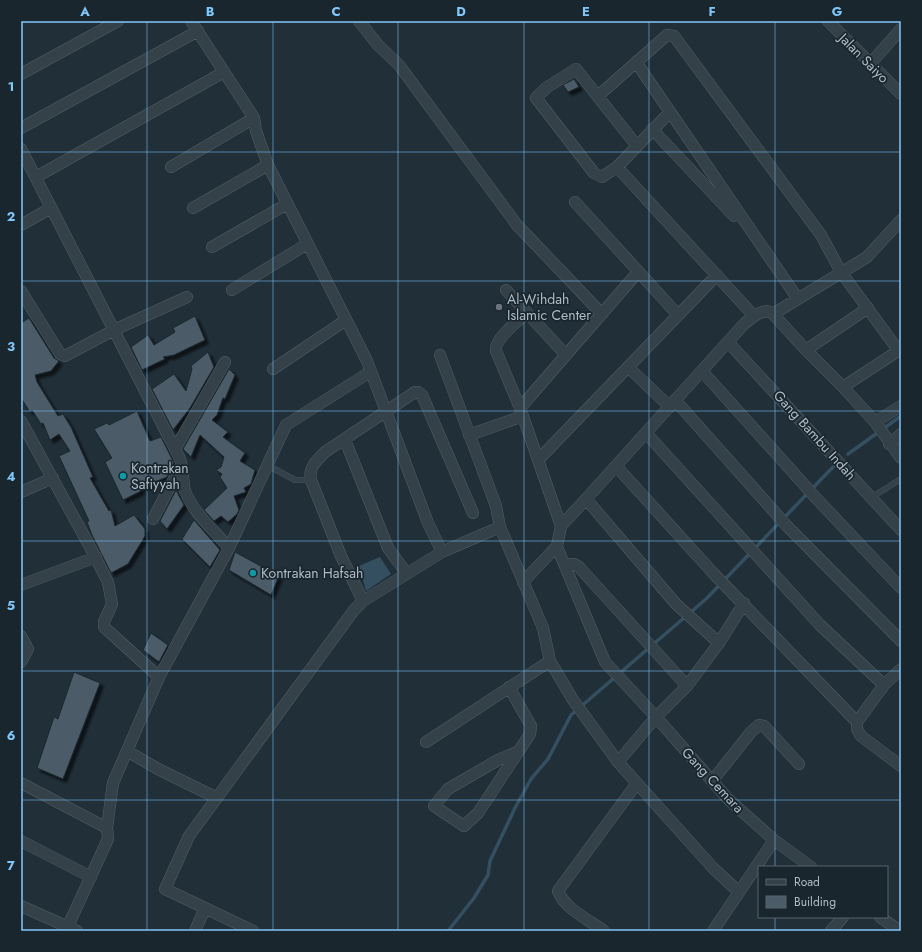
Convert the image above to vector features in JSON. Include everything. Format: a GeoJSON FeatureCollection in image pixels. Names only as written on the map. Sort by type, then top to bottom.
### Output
{"type":"FeatureCollection","features":[{"type":"Feature","properties":{"kind":"street"},"geometry":{"type":"LineString","coordinates":[[21,74],[118,21]]}},
{"type":"Feature","properties":{"kind":"street"},"geometry":{"type":"LineString","coordinates":[[191,21],[254,118],[256,131],[268,165],[346,320],[370,372],[428,523],[442,552]]}},
{"type":"Feature","properties":{"kind":"street"},"geometry":{"type":"LineString","coordinates":[[359,21],[378,45],[399,65],[517,225],[602,314]]}},
{"type":"Feature","properties":{"kind":"street","name":"Jalan Saiyo"},"geometry":{"type":"LineString","coordinates":[[828,21],[901,94]]}},
{"type":"Feature","properties":{"kind":"street"},"geometry":{"type":"LineString","coordinates":[[870,64],[901,30]]}},
{"type":"Feature","properties":{"kind":"street"},"geometry":{"type":"LineString","coordinates":[[21,128],[198,31]]}},
{"type":"Feature","properties":{"kind":"street"},"geometry":{"type":"LineString","coordinates":[[598,96],[667,35],[673,35],[677,38],[821,235],[841,272],[900,349],[843,386]]}},
{"type":"Feature","properties":{"kind":"street"},"geometry":{"type":"LineString","coordinates":[[636,62],[758,243],[798,299]]}},
{"type":"Feature","properties":{"kind":"street"},"geometry":{"type":"LineString","coordinates":[[637,146],[576,69],[546,88],[536,98],[597,175],[603,177],[617,167],[670,112]]}},
{"type":"Feature","properties":{"kind":"street"},"geometry":{"type":"LineString","coordinates":[[36,177],[224,72]]}},
{"type":"Feature","properties":{"kind":"street"},"geometry":{"type":"LineString","coordinates":[[171,167],[254,118]]}},
{"type":"Feature","properties":{"kind":"street"},"geometry":{"type":"LineString","coordinates":[[652,129],[758,243]]}},
{"type":"Feature","properties":{"kind":"street"},"geometry":{"type":"LineString","coordinates":[[21,149],[182,463],[182,474],[186,491],[193,506],[229,548]]}},
{"type":"Feature","properties":{"kind":"street"},"geometry":{"type":"LineString","coordinates":[[193,208],[268,165]]}},
{"type":"Feature","properties":{"kind":"street"},"geometry":{"type":"LineString","coordinates":[[617,167],[754,316]]}},
{"type":"Feature","properties":{"kind":"street"},"geometry":{"type":"LineString","coordinates":[[575,202],[678,315]]}},
{"type":"Feature","properties":{"kind":"street"},"geometry":{"type":"LineString","coordinates":[[212,247],[287,204]]}},
{"type":"Feature","properties":{"kind":"street"},"geometry":{"type":"LineString","coordinates":[[21,226],[51,208]]}},
{"type":"Feature","properties":{"kind":"street"},"geometry":{"type":"LineString","coordinates":[[773,314],[868,257],[901,220]]}},
{"type":"Feature","properties":{"kind":"street"},"geometry":{"type":"LineString","coordinates":[[232,290],[307,244]]}},
{"type":"Feature","properties":{"kind":"street"},"geometry":{"type":"LineString","coordinates":[[469,435],[521,412],[566,355],[638,272]]}},
{"type":"Feature","properties":{"kind":"street"},"geometry":{"type":"LineString","coordinates":[[538,460],[716,275]]}},
{"type":"Feature","properties":{"kind":"street"},"geometry":{"type":"LineString","coordinates":[[506,290],[566,355]]}},
{"type":"Feature","properties":{"kind":"street"},"geometry":{"type":"LineString","coordinates":[[21,291],[64,356],[67,356],[114,330],[187,297]]}},
{"type":"Feature","properties":{"kind":"street"},"geometry":{"type":"LineString","coordinates":[[806,350],[848,320],[868,308]]}},
{"type":"Feature","properties":{"kind":"street"},"geometry":{"type":"LineString","coordinates":[[561,526],[728,342],[754,316],[767,310],[773,314],[806,350],[843,386],[882,432],[901,458]]}},
{"type":"Feature","properties":{"kind":"street"},"geometry":{"type":"LineString","coordinates":[[523,582],[557,547],[561,526],[521,412],[495,347],[499,340],[527,313]]}},
{"type":"Feature","properties":{"kind":"street"},"geometry":{"type":"LineString","coordinates":[[273,369],[346,320]]}},
{"type":"Feature","properties":{"kind":"street","name":"Gang Bambu Indah"},"geometry":{"type":"LineString","coordinates":[[728,342],[901,530]]}},
{"type":"Feature","properties":{"kind":"street"},"geometry":{"type":"LineString","coordinates":[[440,355],[496,506],[500,527],[543,628],[550,660],[573,700],[618,762],[713,868],[739,892]]}},
{"type":"Feature","properties":{"kind":"street"},"geometry":{"type":"LineString","coordinates":[[175,449],[225,362]]}},
{"type":"Feature","properties":{"kind":"street"},"geometry":{"type":"LineString","coordinates":[[628,367],[673,403],[787,526],[901,641]]}},
{"type":"Feature","properties":{"kind":"street"},"geometry":{"type":"LineString","coordinates":[[702,371],[803,484],[901,588]]}},
{"type":"Feature","properties":{"kind":"street"},"geometry":{"type":"LineString","coordinates":[[21,906],[71,929],[91,877],[108,839],[107,828],[113,783],[159,678],[229,548],[286,424],[370,372]]}},
{"type":"Feature","properties":{"kind":"street"},"geometry":{"type":"LineString","coordinates":[[363,601],[341,556],[310,480],[310,473],[315,462],[325,452],[415,392],[421,394],[473,513]]}},
{"type":"Feature","properties":{"kind":"street"},"geometry":{"type":"LineString","coordinates":[[882,432],[901,406]]}},
{"type":"Feature","properties":{"kind":"street"},"geometry":{"type":"LineString","coordinates":[[21,421],[96,557],[108,582],[112,604],[104,622],[104,627],[159,678]]}},
{"type":"Feature","properties":{"kind":"street"},"geometry":{"type":"LineString","coordinates":[[882,432],[901,434]]}},
{"type":"Feature","properties":{"kind":"street"},"geometry":{"type":"LineString","coordinates":[[646,433],[820,625],[884,685]]}},
{"type":"Feature","properties":{"kind":"street"},"geometry":{"type":"LineString","coordinates":[[345,440],[388,548],[407,574]]}},
{"type":"Feature","properties":{"kind":"street"},"geometry":{"type":"LineString","coordinates":[[153,519],[182,463]]}},
{"type":"Feature","properties":{"kind":"street"},"geometry":{"type":"LineString","coordinates":[[616,466],[714,574],[744,603],[857,722]]}},
{"type":"Feature","properties":{"kind":"street"},"geometry":{"type":"LineString","coordinates":[[21,492],[52,478]]}},
{"type":"Feature","properties":{"kind":"street"},"geometry":{"type":"LineString","coordinates":[[586,500],[676,604],[695,623],[719,643]]}},
{"type":"Feature","properties":{"kind":"street"},"geometry":{"type":"LineString","coordinates":[[253,931],[165,889],[189,836],[354,610],[363,601],[442,552],[500,527]]}},
{"type":"Feature","properties":{"kind":"street","name":"Gang Cemara"},"geometry":{"type":"LineString","coordinates":[[557,547],[605,662],[656,717],[728,799],[774,840],[810,866]]}},
{"type":"Feature","properties":{"kind":"street"},"geometry":{"type":"LineString","coordinates":[[21,585],[96,557]]}},
{"type":"Feature","properties":{"kind":"street"},"geometry":{"type":"LineString","coordinates":[[565,564],[574,564],[579,567],[602,591],[642,639],[687,686]]}},
{"type":"Feature","properties":{"kind":"street"},"geometry":{"type":"LineString","coordinates":[[618,762],[656,717],[687,686],[719,643],[744,603]]}},
{"type":"Feature","properties":{"kind":"street"},"geometry":{"type":"LineString","coordinates":[[21,636],[28,649],[21,662]]}},
{"type":"Feature","properties":{"kind":"street"},"geometry":{"type":"LineString","coordinates":[[426,742],[550,660]]}},
{"type":"Feature","properties":{"kind":"street"},"geometry":{"type":"LineString","coordinates":[[901,669],[884,685],[857,722],[857,729],[861,736],[901,766]]}},
{"type":"Feature","properties":{"kind":"street"},"geometry":{"type":"LineString","coordinates":[[509,687],[531,728],[530,734],[478,812],[464,826],[434,806],[448,789],[498,760],[517,752]]}},
{"type":"Feature","properties":{"kind":"street"},"geometry":{"type":"LineString","coordinates":[[712,781],[751,732],[759,725],[764,726],[799,764]]}},
{"type":"Feature","properties":{"kind":"street"},"geometry":{"type":"LineString","coordinates":[[127,751],[158,769],[217,798]]}},
{"type":"Feature","properties":{"kind":"street"},"geometry":{"type":"LineString","coordinates":[[21,783],[107,828]]}},
{"type":"Feature","properties":{"kind":"street"},"geometry":{"type":"LineString","coordinates":[[604,931],[572,908],[560,896],[558,891],[637,783]]}},
{"type":"Feature","properties":{"kind":"street"},"geometry":{"type":"LineString","coordinates":[[713,931],[774,840]]}},
{"type":"Feature","properties":{"kind":"street"},"geometry":{"type":"LineString","coordinates":[[21,841],[91,877]]}},
{"type":"Feature","properties":{"kind":"street"},"geometry":{"type":"LineString","coordinates":[[195,931],[205,908]]}},
{"type":"Feature","properties":{"kind":"street"},"geometry":{"type":"LineString","coordinates":[[831,931],[842,918]]}},
{"type":"Feature","properties":{"kind":"street"},"geometry":{"type":"LineString","coordinates":[[881,918],[900,931]]}},
{"type":"Feature","properties":{"kind":"lane"},"geometry":{"type":"LineString","coordinates":[[267,464],[295,480],[310,480]]}},
{"type":"Feature","properties":{"kind":"lane"},"geometry":{"type":"LineString","coordinates":[[872,497],[901,479]]}},
{"type":"Feature","properties":{"kind":"water"},"geometry":{"type":"Polygon","coordinates":[[[380,557],[391,574],[366,591],[359,566],[380,557]]]}},
{"type":"Feature","properties":{"kind":"building"},"geometry":{"type":"Polygon","coordinates":[[[574,79],[579,87],[568,92],[563,85],[574,79]]]}},
{"type":"Feature","properties":{"kind":"building"},"geometry":{"type":"Polygon","coordinates":[[[195,316],[205,340],[174,355],[163,357],[165,359],[142,370],[131,347],[148,335],[154,345],[175,332],[173,328],[195,316]]]}},
{"type":"Feature","properties":{"kind":"building"},"geometry":{"type":"Polygon","coordinates":[[[29,318],[54,358],[59,361],[51,371],[35,375],[37,382],[58,416],[63,414],[71,427],[93,477],[90,478],[109,511],[111,510],[115,526],[134,515],[145,529],[145,536],[128,564],[111,573],[92,535],[87,522],[89,521],[59,456],[70,451],[59,434],[50,440],[43,423],[41,424],[32,410],[30,412],[21,398],[21,323],[29,318]]]}},
{"type":"Feature","properties":{"kind":"building"},"geometry":{"type":"Polygon","coordinates":[[[208,352],[214,367],[190,408],[173,430],[152,389],[174,374],[186,391],[192,369],[191,366],[208,352]]]}},
{"type":"Feature","properties":{"kind":"building"},"geometry":{"type":"Polygon","coordinates":[[[229,369],[235,375],[225,399],[223,398],[217,415],[212,420],[228,432],[223,437],[245,453],[240,461],[255,470],[251,484],[244,488],[246,492],[234,496],[239,510],[237,514],[228,522],[221,516],[214,521],[204,510],[227,488],[220,477],[222,474],[216,470],[221,467],[224,457],[200,435],[191,457],[183,449],[229,369]]]}},
{"type":"Feature","properties":{"kind":"building"},"geometry":{"type":"Polygon","coordinates":[[[137,411],[150,441],[161,437],[174,463],[167,477],[140,488],[141,491],[123,500],[105,462],[112,458],[94,429],[107,423],[109,425],[137,411]]]}},
{"type":"Feature","properties":{"kind":"building"},"geometry":{"type":"Polygon","coordinates":[[[176,490],[184,505],[167,529],[160,521],[176,490]]]}},
{"type":"Feature","properties":{"kind":"building"},"geometry":{"type":"Polygon","coordinates":[[[194,520],[220,550],[210,567],[182,539],[194,520]]]}},
{"type":"Feature","properties":{"kind":"building","name":"Kontrakan Hafsah"},"geometry":{"type":"Polygon","coordinates":[[[235,552],[279,576],[271,595],[229,570],[235,552]]]}},
{"type":"Feature","properties":{"kind":"building"},"geometry":{"type":"Polygon","coordinates":[[[151,633],[168,645],[159,662],[143,650],[151,633]]]}},
{"type":"Feature","properties":{"kind":"building"},"geometry":{"type":"Polygon","coordinates":[[[74,672],[100,683],[63,779],[37,768],[54,717],[58,719],[74,672]]]}},
{"type":"Feature","properties":{"kind":"waterway"},"geometry":{"type":"LineString","coordinates":[[848,454],[901,416]]}},
{"type":"Feature","properties":{"kind":"waterway"},"geometry":{"type":"LineString","coordinates":[[448,931],[474,898],[488,875],[490,861],[515,808],[531,779],[548,759],[571,715],[706,599],[833,467]]}},
{"type":"Feature","properties":{"kind":"place","name":"Al-Wihdah Islamic Center"},"geometry":{"type":"Point","coordinates":[499,307]}},
{"type":"Feature","properties":{"kind":"place","name":"Kontrakan Safiyyah"},"geometry":{"type":"Point","coordinates":[123,476]}},
{"type":"Feature","properties":{"kind":"place","name":"Kontrakan Hafsah"},"geometry":{"type":"Point","coordinates":[253,573]}}]}
